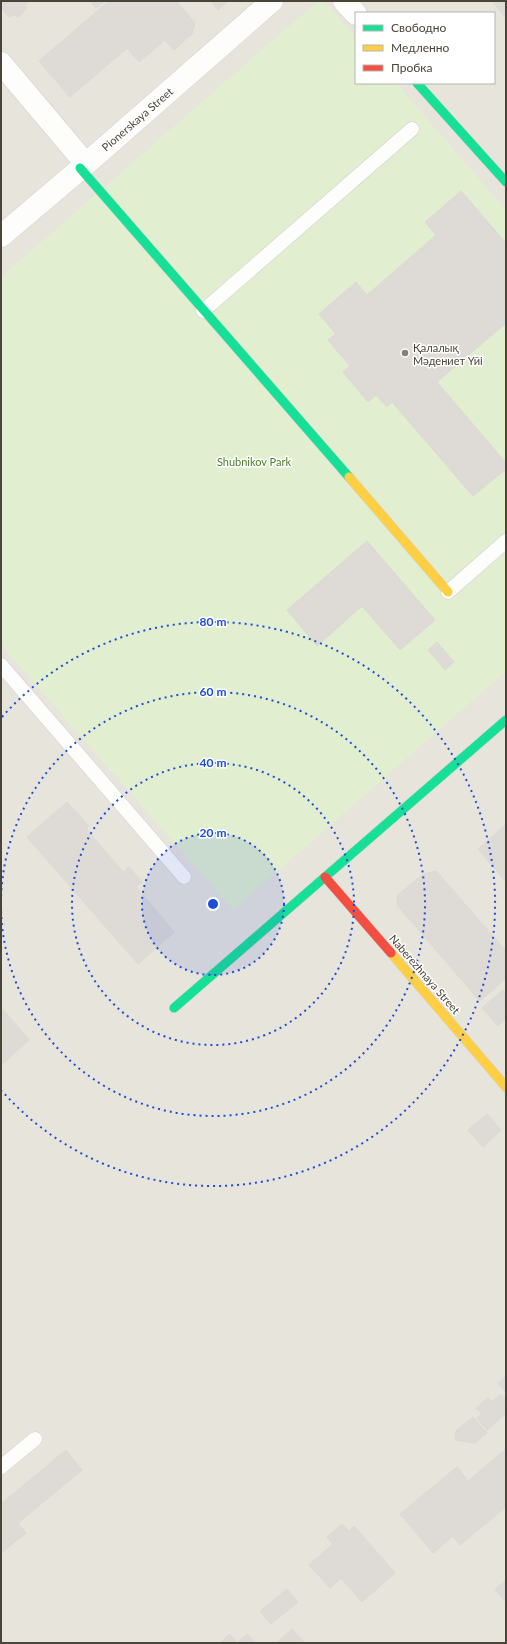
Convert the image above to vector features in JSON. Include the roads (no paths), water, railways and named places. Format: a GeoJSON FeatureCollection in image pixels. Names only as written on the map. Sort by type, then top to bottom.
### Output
{"type":"FeatureCollection","features":[{"type":"Feature","properties":{"kind":"street","name":"Pionerskaya Street"},"geometry":{"type":"LineString","coordinates":[[1,236],[272,1]]}},
{"type":"Feature","properties":{"kind":"street"},"geometry":{"type":"LineString","coordinates":[[344,1],[355,13]]}},
{"type":"Feature","properties":{"kind":"street"},"geometry":{"type":"LineString","coordinates":[[1,63],[83,166],[203,311],[448,592]]}},
{"type":"Feature","properties":{"kind":"street"},"geometry":{"type":"LineString","coordinates":[[418,84],[506,182]]}},
{"type":"Feature","properties":{"kind":"street"},"geometry":{"type":"LineString","coordinates":[[174,1008],[506,720]]}},
{"type":"Feature","properties":{"kind":"street","name":"Naberezhnaya Street"},"geometry":{"type":"LineString","coordinates":[[325,877],[506,1087]]}},
{"type":"Feature","properties":{"kind":"lane"},"geometry":{"type":"LineString","coordinates":[[203,311],[412,129]]}},
{"type":"Feature","properties":{"kind":"lane"},"geometry":{"type":"LineString","coordinates":[[448,592],[506,541]]}},
{"type":"Feature","properties":{"kind":"lane"},"geometry":{"type":"LineString","coordinates":[[1,665],[184,877]]}},
{"type":"Feature","properties":{"kind":"lane"},"geometry":{"type":"LineString","coordinates":[[1,1468],[35,1439]]}},
{"type":"Feature","properties":{"kind":"place","name":"Қалалық Мәдениет Үйі"},"geometry":{"type":"Point","coordinates":[405,353]}},
{"type":"Feature","properties":{"kind":"park label","name":"Shubnikov Park"},"geometry":{"type":"Point","coordinates":[254,461]}}]}
